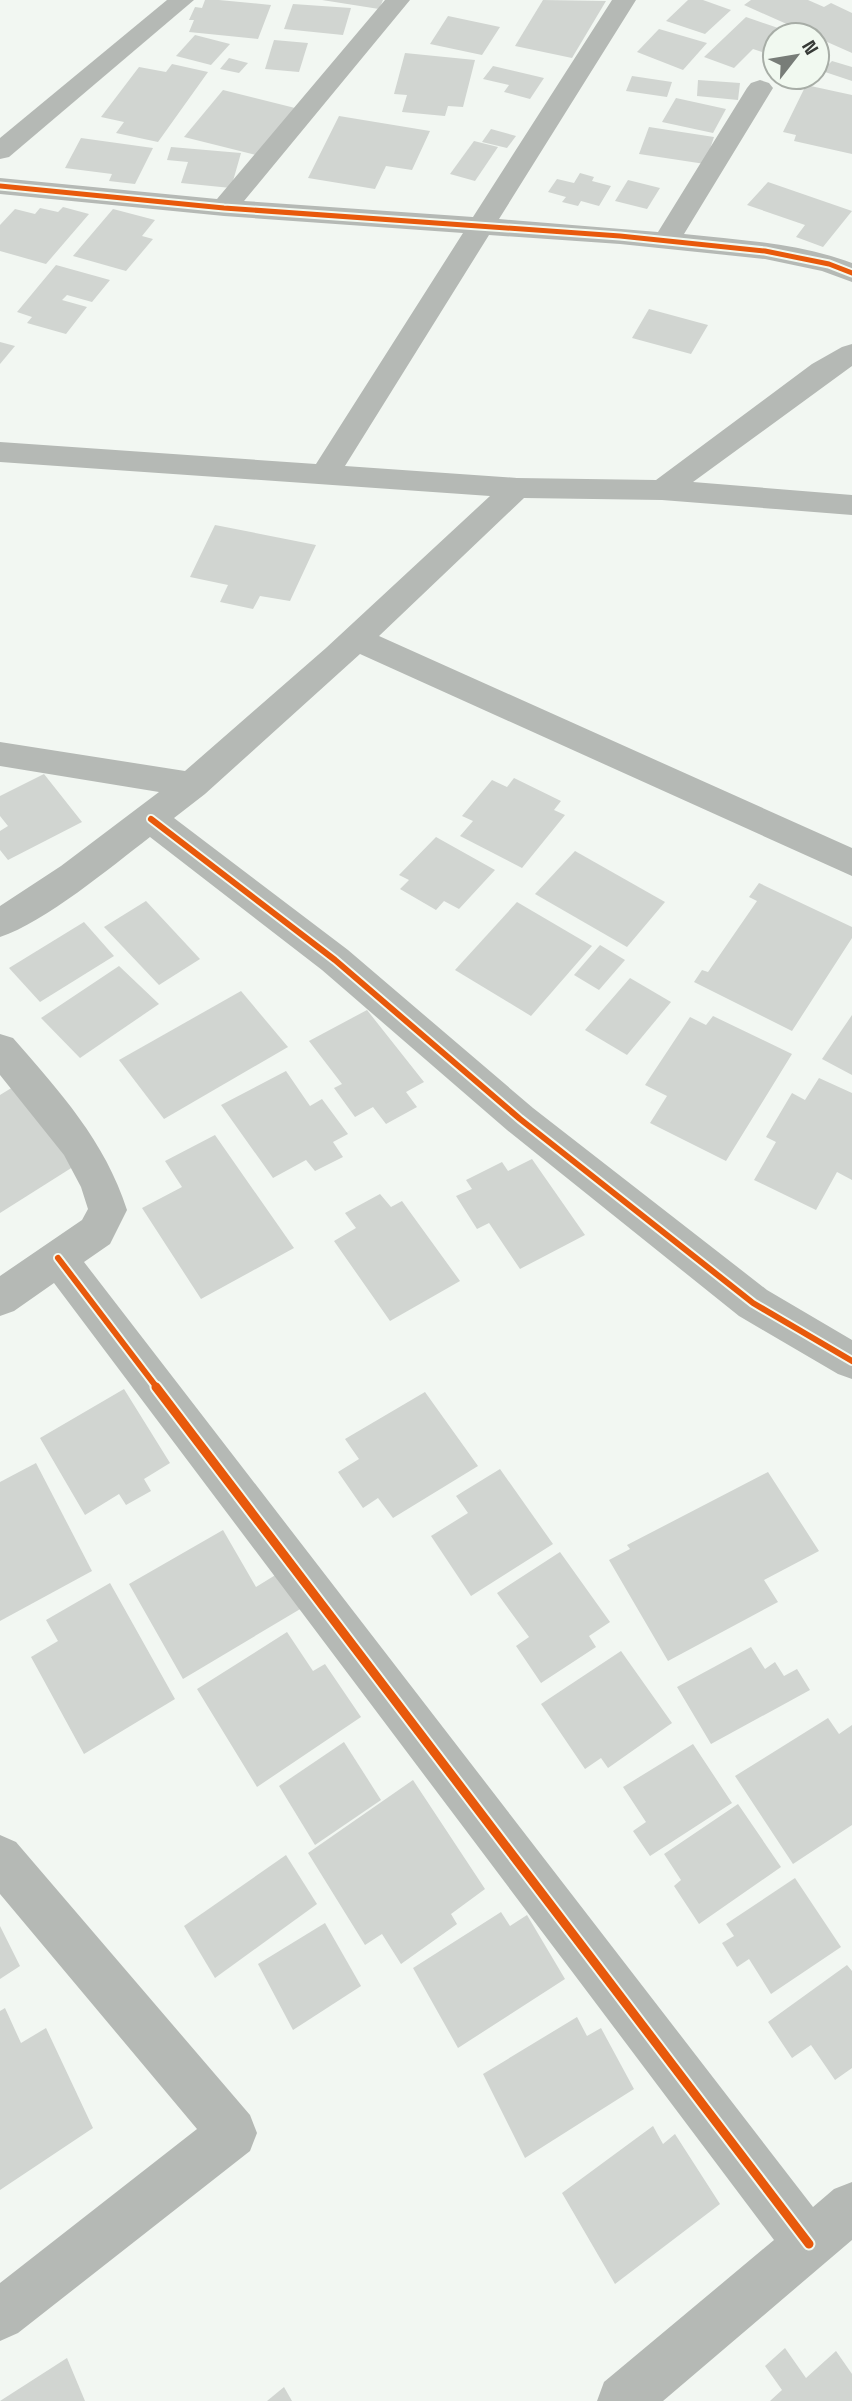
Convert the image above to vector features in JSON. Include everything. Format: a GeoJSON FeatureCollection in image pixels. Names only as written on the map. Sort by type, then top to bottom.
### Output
{"type":"FeatureCollection","features":[{"type":"Feature","properties":{"kind":"street"},"geometry":{"type":"LineString","coordinates":[[0,151],[181,0]]}},
{"type":"Feature","properties":{"kind":"street"},"geometry":{"type":"LineString","coordinates":[[224,208],[398,0]]}},
{"type":"Feature","properties":{"kind":"street"},"geometry":{"type":"LineString","coordinates":[[325,474],[484,226],[624,0]]}},
{"type":"Feature","properties":{"kind":"street"},"geometry":{"type":"LineString","coordinates":[[666,241],[760,88]]}},
{"type":"Feature","properties":{"kind":"street"},"geometry":{"type":"LineString","coordinates":[[0,186],[224,208],[484,226],[765,251],[829,264],[852,273]]}},
{"type":"Feature","properties":{"kind":"street"},"geometry":{"type":"LineString","coordinates":[[662,490],[822,371],[852,353]]}},
{"type":"Feature","properties":{"kind":"street"},"geometry":{"type":"LineString","coordinates":[[0,452],[517,488],[662,490],[852,505]]}},
{"type":"Feature","properties":{"kind":"street"},"geometry":{"type":"LineString","coordinates":[[0,923],[151,819],[193,785],[357,639],[517,488]]}},
{"type":"Feature","properties":{"kind":"street"},"geometry":{"type":"LineString","coordinates":[[357,639],[852,863]]}},
{"type":"Feature","properties":{"kind":"street"},"geometry":{"type":"LineString","coordinates":[[0,754],[193,785]]}},
{"type":"Feature","properties":{"kind":"street"},"geometry":{"type":"LineString","coordinates":[[151,819],[335,960],[520,1119],[753,1303],[852,1361]]}},
{"type":"Feature","properties":{"kind":"street"},"geometry":{"type":"LineString","coordinates":[[0,1049],[82,1147],[102,1184],[108,1210],[96,1232],[0,1298]]}},
{"type":"Feature","properties":{"kind":"street"},"geometry":{"type":"LineString","coordinates":[[58,1258],[809,2244]]}},
{"type":"Feature","properties":{"kind":"street"},"geometry":{"type":"LineString","coordinates":[[0,1858],[232,2133],[0,2315]]}},
{"type":"Feature","properties":{"kind":"street"},"geometry":{"type":"LineString","coordinates":[[623,2401],[852,2207]]}},
{"type":"Feature","properties":{"kind":"building"},"geometry":{"type":"Polygon","coordinates":[[[205,0],[271,5],[258,39],[189,32],[194,20],[189,20],[195,7],[202,8],[205,0]]]}},
{"type":"Feature","properties":{"kind":"building"},"geometry":{"type":"Polygon","coordinates":[[[322,0],[383,0],[379,9],[322,0]]]}},
{"type":"Feature","properties":{"kind":"building"},"geometry":{"type":"Polygon","coordinates":[[[543,0],[606,1],[572,58],[515,46],[543,0]]]}},
{"type":"Feature","properties":{"kind":"building"},"geometry":{"type":"Polygon","coordinates":[[[688,0],[703,0],[731,10],[705,34],[666,21],[688,0]]]}},
{"type":"Feature","properties":{"kind":"building"},"geometry":{"type":"Polygon","coordinates":[[[751,0],[808,0],[824,7],[831,3],[852,13],[852,53],[831,44],[831,21],[780,21],[744,5],[751,0]]]}},
{"type":"Feature","properties":{"kind":"building"},"geometry":{"type":"Polygon","coordinates":[[[293,4],[351,8],[343,35],[284,29],[293,4]]]}},
{"type":"Feature","properties":{"kind":"building"},"geometry":{"type":"Polygon","coordinates":[[[448,16],[500,27],[482,55],[430,44],[448,16]]]}},
{"type":"Feature","properties":{"kind":"building"},"geometry":{"type":"Polygon","coordinates":[[[746,17],[761,22],[761,52],[753,49],[734,68],[704,57],[746,17]]]}},
{"type":"Feature","properties":{"kind":"building"},"geometry":{"type":"Polygon","coordinates":[[[659,29],[707,43],[683,70],[637,52],[659,29]]]}},
{"type":"Feature","properties":{"kind":"building"},"geometry":{"type":"Polygon","coordinates":[[[195,35],[230,44],[211,65],[176,56],[195,35]]]}},
{"type":"Feature","properties":{"kind":"building"},"geometry":{"type":"Polygon","coordinates":[[[274,40],[308,43],[299,72],[265,69],[274,40]]]}},
{"type":"Feature","properties":{"kind":"building"},"geometry":{"type":"Polygon","coordinates":[[[405,53],[475,60],[463,107],[448,106],[445,116],[402,112],[407,95],[394,94],[405,53]]]}},
{"type":"Feature","properties":{"kind":"building"},"geometry":{"type":"Polygon","coordinates":[[[229,58],[248,63],[239,73],[220,69],[229,58]]]}},
{"type":"Feature","properties":{"kind":"building"},"geometry":{"type":"Polygon","coordinates":[[[831,62],[852,67],[852,81],[831,74],[831,62]]]}},
{"type":"Feature","properties":{"kind":"building"},"geometry":{"type":"Polygon","coordinates":[[[172,64],[208,72],[158,142],[116,133],[124,122],[101,117],[139,67],[166,72],[172,64]]]}},
{"type":"Feature","properties":{"kind":"building"},"geometry":{"type":"Polygon","coordinates":[[[493,66],[544,78],[530,99],[504,92],[509,85],[483,79],[493,66]]]}},
{"type":"Feature","properties":{"kind":"building"},"geometry":{"type":"Polygon","coordinates":[[[632,76],[672,82],[667,97],[626,91],[632,76]]]}},
{"type":"Feature","properties":{"kind":"building"},"geometry":{"type":"Polygon","coordinates":[[[698,80],[740,83],[738,100],[697,96],[698,80]]]}},
{"type":"Feature","properties":{"kind":"building"},"geometry":{"type":"Polygon","coordinates":[[[223,90],[295,108],[256,155],[184,137],[223,90]]]}},
{"type":"Feature","properties":{"kind":"building"},"geometry":{"type":"Polygon","coordinates":[[[831,90],[852,95],[852,154],[794,141],[796,135],[783,132],[803,91],[831,90]]]}},
{"type":"Feature","properties":{"kind":"building"},"geometry":{"type":"Polygon","coordinates":[[[676,98],[726,109],[713,133],[662,122],[676,98]]]}},
{"type":"Feature","properties":{"kind":"building"},"geometry":{"type":"Polygon","coordinates":[[[339,116],[430,131],[412,170],[386,166],[375,189],[308,178],[339,116]]]}},
{"type":"Feature","properties":{"kind":"building"},"geometry":{"type":"Polygon","coordinates":[[[649,127],[714,137],[705,164],[639,154],[649,127]]]}},
{"type":"Feature","properties":{"kind":"building"},"geometry":{"type":"Polygon","coordinates":[[[491,129],[516,136],[507,148],[482,142],[491,129]]]}},
{"type":"Feature","properties":{"kind":"building"},"geometry":{"type":"Polygon","coordinates":[[[81,138],[153,148],[135,184],[109,181],[112,174],[65,168],[81,138]]]}},
{"type":"Feature","properties":{"kind":"building"},"geometry":{"type":"Polygon","coordinates":[[[474,141],[498,147],[475,181],[450,174],[474,141]]]}},
{"type":"Feature","properties":{"kind":"building"},"geometry":{"type":"Polygon","coordinates":[[[171,147],[241,153],[231,188],[181,183],[188,162],[167,160],[171,147]]]}},
{"type":"Feature","properties":{"kind":"building"},"geometry":{"type":"Polygon","coordinates":[[[580,173],[594,177],[592,181],[611,186],[599,206],[581,201],[578,206],[562,202],[566,197],[548,192],[557,179],[574,183],[580,173]]]}},
{"type":"Feature","properties":{"kind":"building"},"geometry":{"type":"Polygon","coordinates":[[[628,180],[660,188],[647,209],[615,201],[628,180]]]}},
{"type":"Feature","properties":{"kind":"building"},"geometry":{"type":"Polygon","coordinates":[[[768,182],[852,211],[823,247],[796,237],[805,225],[747,205],[768,182]]]}},
{"type":"Feature","properties":{"kind":"building"},"geometry":{"type":"Polygon","coordinates":[[[63,207],[89,214],[46,264],[0,251],[0,225],[15,209],[35,214],[40,208],[58,212],[63,207]]]}},
{"type":"Feature","properties":{"kind":"building"},"geometry":{"type":"Polygon","coordinates":[[[113,209],[155,220],[142,236],[153,239],[126,271],[73,256],[113,209]]]}},
{"type":"Feature","properties":{"kind":"building"},"geometry":{"type":"Polygon","coordinates":[[[56,265],[110,280],[92,302],[67,295],[62,300],[87,307],[66,334],[27,323],[32,317],[17,312],[56,265]]]}},
{"type":"Feature","properties":{"kind":"building"},"geometry":{"type":"Polygon","coordinates":[[[649,309],[708,325],[691,354],[632,338],[649,309]]]}},
{"type":"Feature","properties":{"kind":"building"},"geometry":{"type":"Polygon","coordinates":[[[0,342],[15,346],[0,364],[0,342]]]}},
{"type":"Feature","properties":{"kind":"building"},"geometry":{"type":"Polygon","coordinates":[[[215,525],[316,545],[290,601],[260,596],[253,609],[220,602],[228,585],[190,577],[215,525]]]}},
{"type":"Feature","properties":{"kind":"building"},"geometry":{"type":"Polygon","coordinates":[[[44,774],[82,822],[8,860],[0,850],[0,831],[8,826],[0,816],[0,796],[44,774]]]}},
{"type":"Feature","properties":{"kind":"building"},"geometry":{"type":"Polygon","coordinates":[[[514,778],[561,801],[554,810],[565,815],[522,868],[460,836],[473,821],[462,816],[492,780],[507,787],[514,778]]]}},
{"type":"Feature","properties":{"kind":"building"},"geometry":{"type":"Polygon","coordinates":[[[436,837],[495,870],[459,909],[444,901],[436,910],[400,889],[409,880],[399,875],[436,837]]]}},
{"type":"Feature","properties":{"kind":"building"},"geometry":{"type":"Polygon","coordinates":[[[575,851],[665,902],[627,947],[535,894],[575,851]]]}},
{"type":"Feature","properties":{"kind":"building"},"geometry":{"type":"Polygon","coordinates":[[[759,883],[852,927],[852,938],[792,1031],[694,982],[702,970],[708,972],[757,901],[749,897],[759,883]]]}},
{"type":"Feature","properties":{"kind":"building"},"geometry":{"type":"Polygon","coordinates":[[[146,901],[200,959],[159,985],[104,927],[146,901]]]}},
{"type":"Feature","properties":{"kind":"building"},"geometry":{"type":"Polygon","coordinates":[[[517,902],[592,946],[531,1016],[455,970],[517,902]]]}},
{"type":"Feature","properties":{"kind":"building"},"geometry":{"type":"Polygon","coordinates":[[[84,922],[114,956],[40,1002],[9,968],[84,922]]]}},
{"type":"Feature","properties":{"kind":"building"},"geometry":{"type":"Polygon","coordinates":[[[600,945],[625,960],[599,990],[574,975],[600,945]]]}},
{"type":"Feature","properties":{"kind":"building"},"geometry":{"type":"Polygon","coordinates":[[[119,966],[159,1004],[80,1058],[41,1018],[119,966]]]}},
{"type":"Feature","properties":{"kind":"building"},"geometry":{"type":"Polygon","coordinates":[[[630,978],[671,1002],[627,1055],[585,1030],[630,978]]]}},
{"type":"Feature","properties":{"kind":"building"},"geometry":{"type":"Polygon","coordinates":[[[241,991],[288,1047],[164,1119],[119,1060],[241,991]]]}},
{"type":"Feature","properties":{"kind":"building"},"geometry":{"type":"Polygon","coordinates":[[[367,1010],[424,1082],[406,1092],[417,1107],[386,1124],[373,1107],[355,1117],[334,1088],[342,1084],[309,1041],[367,1010]]]}},
{"type":"Feature","properties":{"kind":"building"},"geometry":{"type":"Polygon","coordinates":[[[852,1015],[852,1075],[822,1059],[852,1015]]]}},
{"type":"Feature","properties":{"kind":"building"},"geometry":{"type":"Polygon","coordinates":[[[713,1016],[792,1054],[726,1161],[650,1123],[667,1096],[645,1085],[690,1017],[706,1025],[713,1016]]]}},
{"type":"Feature","properties":{"kind":"building"},"geometry":{"type":"Polygon","coordinates":[[[286,1071],[310,1106],[322,1099],[348,1134],[333,1142],[343,1157],[315,1171],[306,1160],[273,1178],[221,1105],[286,1071]]]}},
{"type":"Feature","properties":{"kind":"building"},"geometry":{"type":"Polygon","coordinates":[[[819,1078],[852,1093],[852,1180],[837,1172],[816,1210],[754,1180],[776,1142],[766,1137],[792,1093],[805,1100],[819,1078]]]}},
{"type":"Feature","properties":{"kind":"building"},"geometry":{"type":"Polygon","coordinates":[[[13,1087],[76,1165],[0,1213],[0,1095],[13,1087]]]}},
{"type":"Feature","properties":{"kind":"building"},"geometry":{"type":"Polygon","coordinates":[[[215,1135],[294,1248],[201,1299],[142,1208],[182,1187],[165,1161],[215,1135]]]}},
{"type":"Feature","properties":{"kind":"building"},"geometry":{"type":"Polygon","coordinates":[[[532,1159],[585,1235],[520,1269],[489,1223],[477,1229],[456,1196],[472,1189],[466,1180],[502,1162],[508,1171],[532,1159]]]}},
{"type":"Feature","properties":{"kind":"building"},"geometry":{"type":"Polygon","coordinates":[[[380,1194],[391,1207],[402,1201],[460,1281],[390,1321],[334,1241],[356,1228],[345,1213],[380,1194]]]}},
{"type":"Feature","properties":{"kind":"building"},"geometry":{"type":"Polygon","coordinates":[[[124,1389],[170,1463],[144,1479],[151,1491],[126,1505],[119,1494],[85,1515],[40,1438],[124,1389]]]}},
{"type":"Feature","properties":{"kind":"building"},"geometry":{"type":"Polygon","coordinates":[[[425,1392],[478,1466],[393,1518],[378,1498],[363,1508],[338,1472],[359,1459],[345,1439],[425,1392]]]}},
{"type":"Feature","properties":{"kind":"building"},"geometry":{"type":"Polygon","coordinates":[[[36,1463],[92,1571],[0,1621],[0,1482],[36,1463]]]}},
{"type":"Feature","properties":{"kind":"building"},"geometry":{"type":"Polygon","coordinates":[[[500,1469],[553,1544],[471,1596],[431,1536],[468,1513],[456,1496],[500,1469]]]}},
{"type":"Feature","properties":{"kind":"building"},"geometry":{"type":"Polygon","coordinates":[[[768,1472],[819,1551],[764,1580],[778,1602],[668,1661],[609,1560],[630,1549],[627,1545],[768,1472]]]}},
{"type":"Feature","properties":{"kind":"building"},"geometry":{"type":"Polygon","coordinates":[[[223,1530],[256,1587],[290,1566],[312,1602],[183,1679],[129,1584],[223,1530]]]}},
{"type":"Feature","properties":{"kind":"building"},"geometry":{"type":"Polygon","coordinates":[[[560,1552],[610,1622],[589,1636],[596,1647],[541,1683],[516,1646],[529,1637],[497,1593],[560,1552]]]}},
{"type":"Feature","properties":{"kind":"building"},"geometry":{"type":"Polygon","coordinates":[[[110,1583],[175,1699],[84,1754],[31,1657],[58,1641],[46,1620],[110,1583]]]}},
{"type":"Feature","properties":{"kind":"building"},"geometry":{"type":"Polygon","coordinates":[[[287,1632],[313,1671],[325,1664],[361,1717],[257,1787],[197,1689],[287,1632]]]}},
{"type":"Feature","properties":{"kind":"building"},"geometry":{"type":"Polygon","coordinates":[[[751,1647],[765,1669],[775,1662],[784,1676],[797,1669],[810,1690],[711,1744],[677,1687],[751,1647]]]}},
{"type":"Feature","properties":{"kind":"building"},"geometry":{"type":"Polygon","coordinates":[[[621,1651],[672,1723],[608,1768],[601,1758],[585,1769],[541,1704],[621,1651]]]}},
{"type":"Feature","properties":{"kind":"building"},"geometry":{"type":"Polygon","coordinates":[[[828,1718],[839,1734],[852,1725],[852,1825],[793,1864],[735,1776],[828,1718]]]}},
{"type":"Feature","properties":{"kind":"building"},"geometry":{"type":"Polygon","coordinates":[[[344,1742],[381,1800],[315,1845],[279,1786],[344,1742]]]}},
{"type":"Feature","properties":{"kind":"building"},"geometry":{"type":"Polygon","coordinates":[[[693,1744],[732,1803],[650,1856],[633,1831],[646,1822],[623,1787],[693,1744]]]}},
{"type":"Feature","properties":{"kind":"building"},"geometry":{"type":"Polygon","coordinates":[[[413,1780],[485,1889],[451,1914],[457,1924],[401,1964],[382,1934],[365,1945],[308,1853],[413,1780]]]}},
{"type":"Feature","properties":{"kind":"building"},"geometry":{"type":"Polygon","coordinates":[[[738,1804],[781,1867],[699,1924],[674,1886],[681,1880],[664,1854],[738,1804]]]}},
{"type":"Feature","properties":{"kind":"building"},"geometry":{"type":"Polygon","coordinates":[[[286,1855],[317,1904],[215,1978],[184,1926],[286,1855]]]}},
{"type":"Feature","properties":{"kind":"building"},"geometry":{"type":"Polygon","coordinates":[[[795,1878],[841,1947],[771,1994],[749,1959],[737,1967],[722,1943],[734,1936],[726,1924],[795,1878]]]}},
{"type":"Feature","properties":{"kind":"building"},"geometry":{"type":"Polygon","coordinates":[[[501,1912],[510,1926],[527,1915],[565,1979],[458,2048],[413,1968],[501,1912]]]}},
{"type":"Feature","properties":{"kind":"building"},"geometry":{"type":"Polygon","coordinates":[[[325,1923],[361,1986],[293,2030],[258,1964],[325,1923]]]}},
{"type":"Feature","properties":{"kind":"building"},"geometry":{"type":"Polygon","coordinates":[[[0,1926],[20,1966],[0,1979],[0,1926]]]}},
{"type":"Feature","properties":{"kind":"building"},"geometry":{"type":"Polygon","coordinates":[[[847,1965],[852,1971],[852,2068],[835,2080],[811,2045],[792,2058],[768,2022],[847,1965]]]}},
{"type":"Feature","properties":{"kind":"building"},"geometry":{"type":"Polygon","coordinates":[[[5,2008],[21,2043],[46,2028],[93,2128],[0,2190],[0,2011],[5,2008]]]}},
{"type":"Feature","properties":{"kind":"building"},"geometry":{"type":"Polygon","coordinates":[[[577,2017],[587,2036],[601,2028],[634,2089],[525,2158],[483,2074],[577,2017]]]}},
{"type":"Feature","properties":{"kind":"building"},"geometry":{"type":"Polygon","coordinates":[[[653,2126],[663,2144],[675,2134],[720,2204],[615,2284],[562,2193],[653,2126]]]}},
{"type":"Feature","properties":{"kind":"building"},"geometry":{"type":"Polygon","coordinates":[[[785,2348],[806,2378],[836,2351],[852,2374],[852,2401],[770,2401],[782,2390],[765,2366],[785,2348]]]}},
{"type":"Feature","properties":{"kind":"building"},"geometry":{"type":"Polygon","coordinates":[[[67,2358],[85,2401],[0,2401],[67,2358]]]}},
{"type":"Feature","properties":{"kind":"building"},"geometry":{"type":"Polygon","coordinates":[[[284,2387],[292,2401],[267,2401],[284,2387]]]}},
{"type":"Feature","properties":{"kind":"cycle path"},"geometry":{"type":"LineString","coordinates":[[0,186],[224,208],[620,236],[765,251],[829,264],[852,273]]}},
{"type":"Feature","properties":{"kind":"cycle path"},"geometry":{"type":"LineString","coordinates":[[151,819],[335,960],[520,1119],[753,1303],[852,1361]]}},
{"type":"Feature","properties":{"kind":"cycle path"},"geometry":{"type":"LineString","coordinates":[[58,1258],[809,2244]]}}]}
